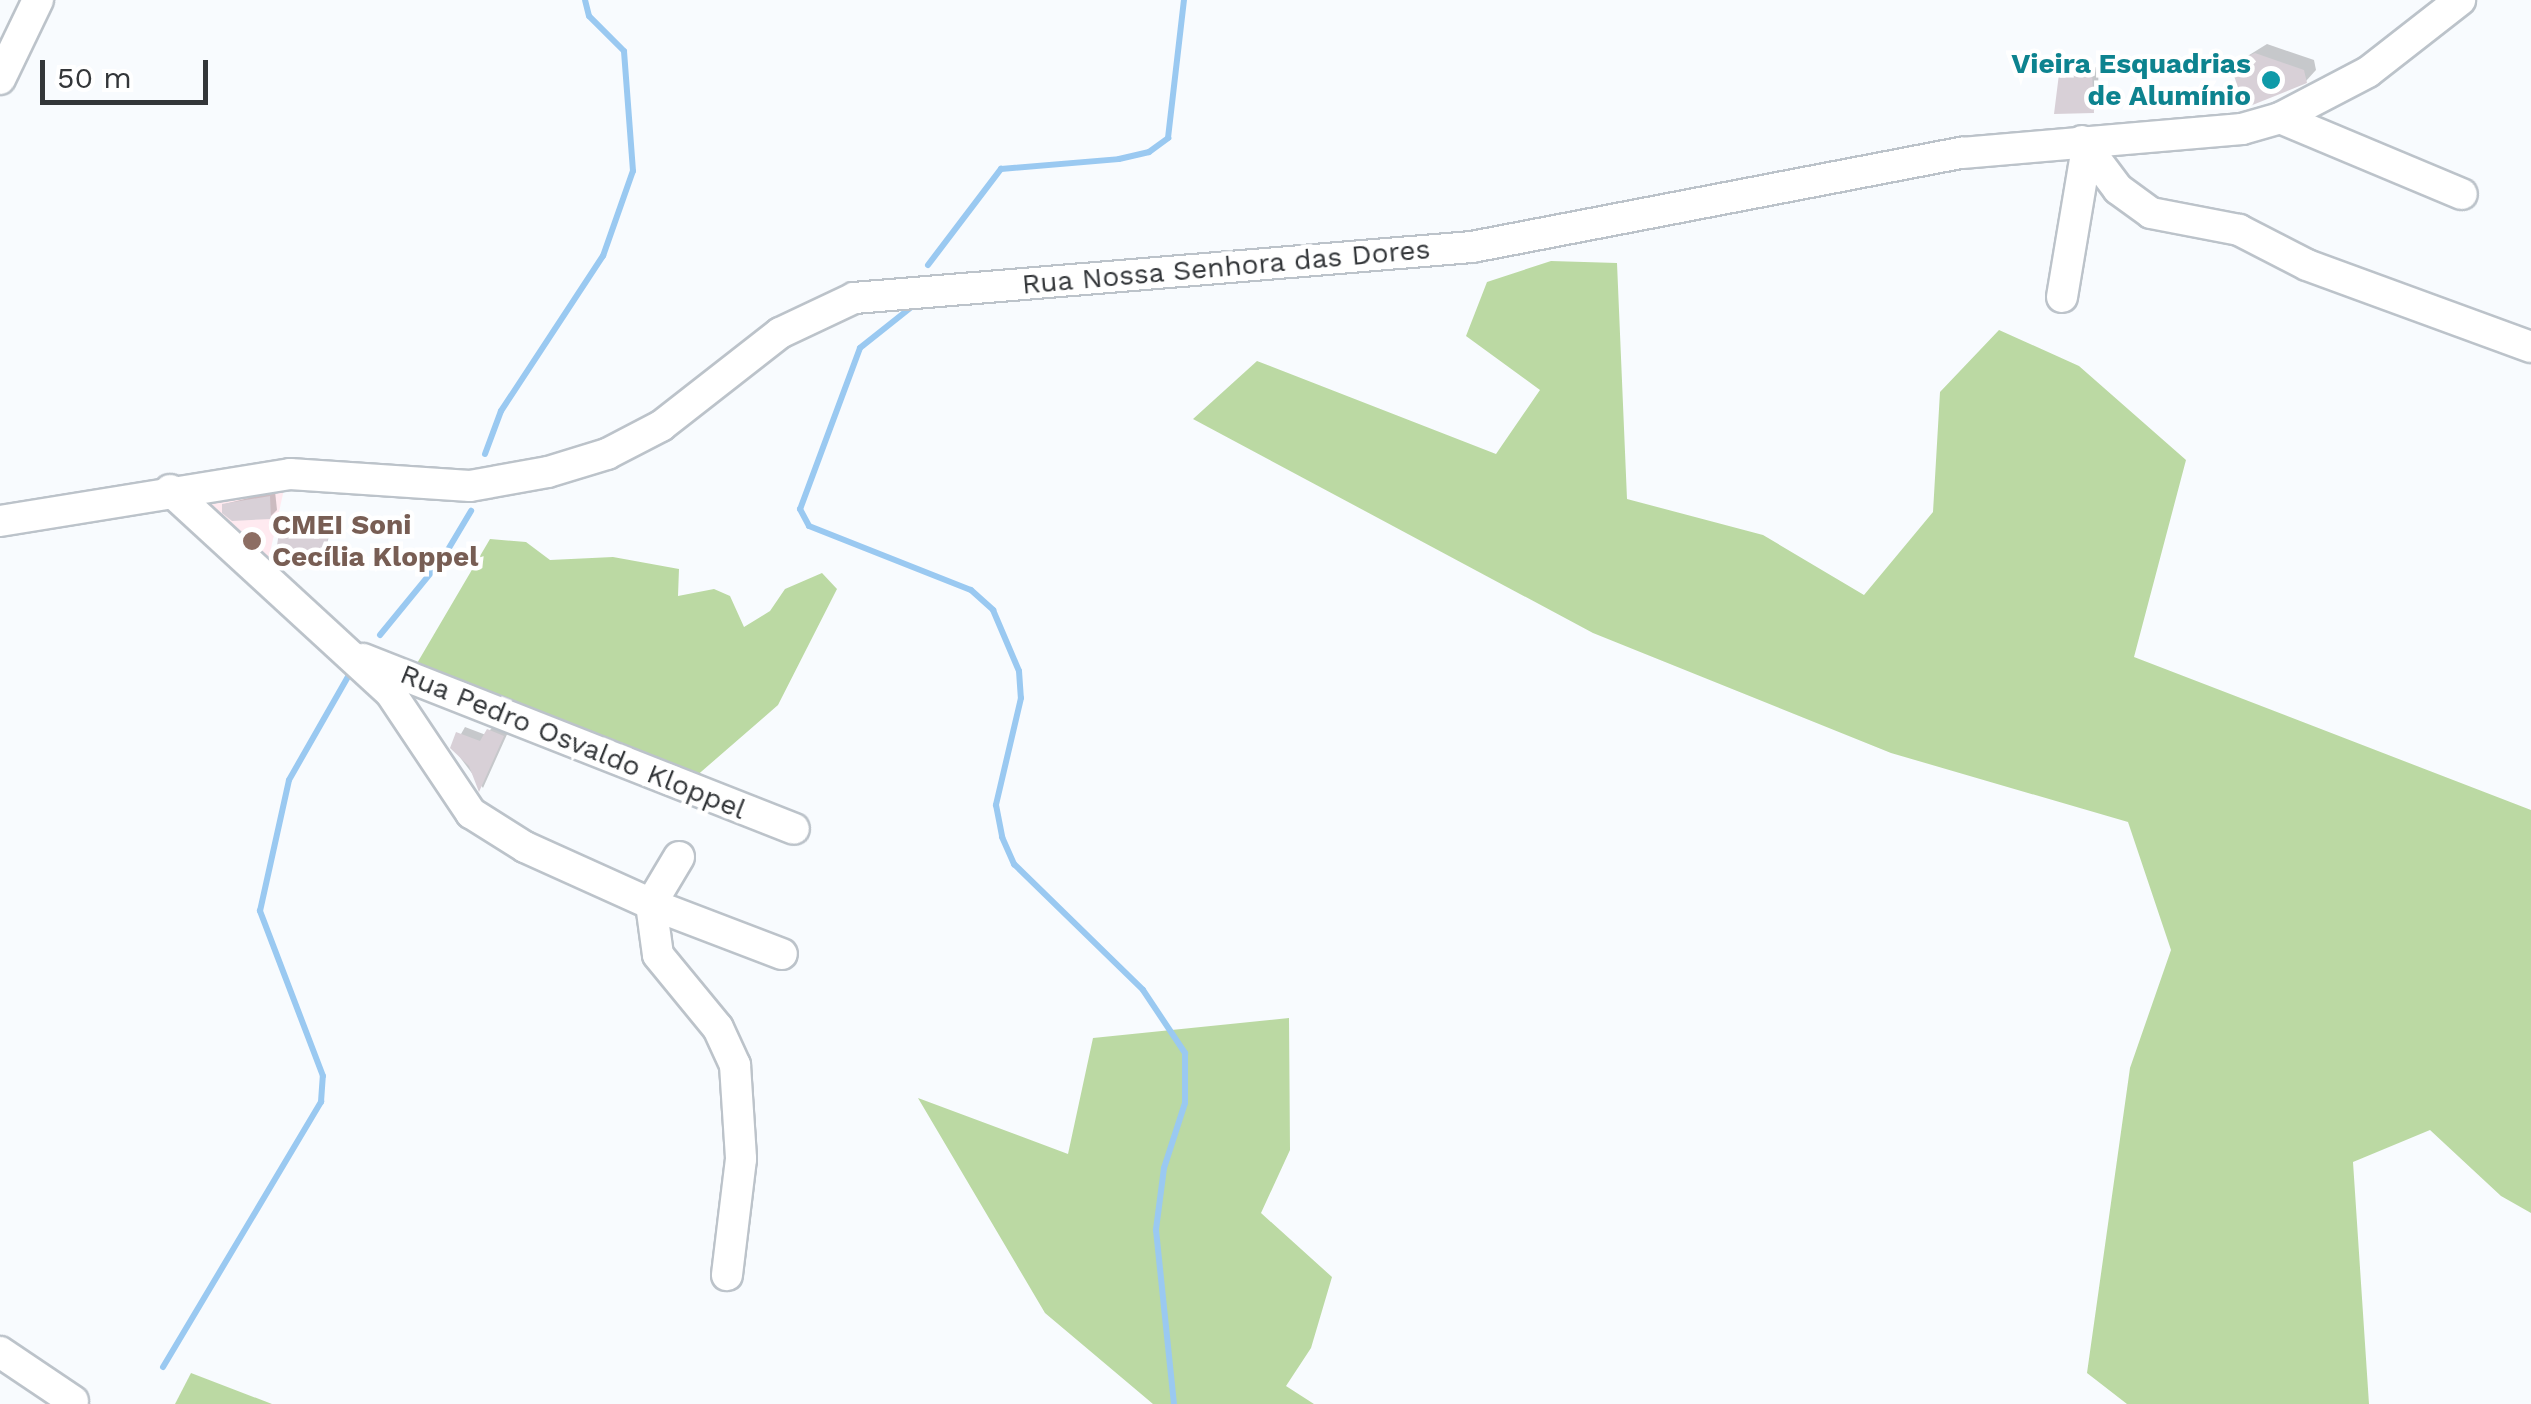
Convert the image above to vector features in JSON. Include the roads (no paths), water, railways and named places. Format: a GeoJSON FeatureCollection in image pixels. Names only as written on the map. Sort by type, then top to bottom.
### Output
{"type":"FeatureCollection","features":[{"type":"Feature","properties":{"kind":"street"},"geometry":{"type":"LineString","coordinates":[[0,79],[38,0]]}},
{"type":"Feature","properties":{"kind":"street","name":"Rua Nossa Senhora das Dores"},"geometry":{"type":"LineString","coordinates":[[0,521],[170,490],[290,474],[470,486],[548,472],[607,454],[661,426],[780,332],[854,298],[1472,247],[1927,159],[2196,137],[2280,118],[2368,72],[2460,0]]}},
{"type":"Feature","properties":{"kind":"street"},"geometry":{"type":"LineString","coordinates":[[2280,118],[2462,194]]}},
{"type":"Feature","properties":{"kind":"street"},"geometry":{"type":"LineString","coordinates":[[2062,297],[2085,144]]}},
{"type":"Feature","properties":{"kind":"street"},"geometry":{"type":"LineString","coordinates":[[2085,144],[2118,189],[2150,213],[2239,230],[2307,264],[2531,347]]}},
{"type":"Feature","properties":{"kind":"street"},"geometry":{"type":"LineString","coordinates":[[170,490],[390,692],[470,813],[525,847],[651,904],[782,954]]}},
{"type":"Feature","properties":{"kind":"street","name":"Rua Pedro Osvaldo Kloppel"},"geometry":{"type":"LineString","coordinates":[[352,654],[794,829]]}},
{"type":"Feature","properties":{"kind":"street"},"geometry":{"type":"LineString","coordinates":[[678,857],[651,904],[658,955],[718,1028],[735,1065],[741,1159],[727,1275]]}},
{"type":"Feature","properties":{"kind":"street"},"geometry":{"type":"LineString","coordinates":[[0,1352],[73,1401]]}},
{"type":"Feature","properties":{"kind":"waterway"},"geometry":{"type":"LineString","coordinates":[[485,454],[501,411],[603,256],[633,171],[624,51],[589,16],[585,0]]}},
{"type":"Feature","properties":{"kind":"waterway"},"geometry":{"type":"LineString","coordinates":[[928,265],[1001,169],[1119,159],[1149,152],[1168,138],[1184,0]]}},
{"type":"Feature","properties":{"kind":"waterway"},"geometry":{"type":"LineString","coordinates":[[914,305],[860,348],[800,509],[809,526],[971,590],[993,610],[1019,671],[1021,698],[996,805],[1002,837],[1014,864],[1143,990],[1185,1053],[1185,1103],[1164,1168],[1156,1230],[1174,1404]]}},
{"type":"Feature","properties":{"kind":"waterway"},"geometry":{"type":"LineString","coordinates":[[380,635],[443,558],[471,511]]}},
{"type":"Feature","properties":{"kind":"waterway"},"geometry":{"type":"LineString","coordinates":[[163,1367],[321,1102],[323,1076],[260,911],[289,780],[350,673]]}},
{"type":"Feature","properties":{"kind":"place","name":"Vieira Esquadrias de Alumínio"},"geometry":{"type":"Point","coordinates":[2271,80]}},
{"type":"Feature","properties":{"kind":"place","name":"CMEI Soni Cecília Kloppel"},"geometry":{"type":"Point","coordinates":[252,541]}}]}
